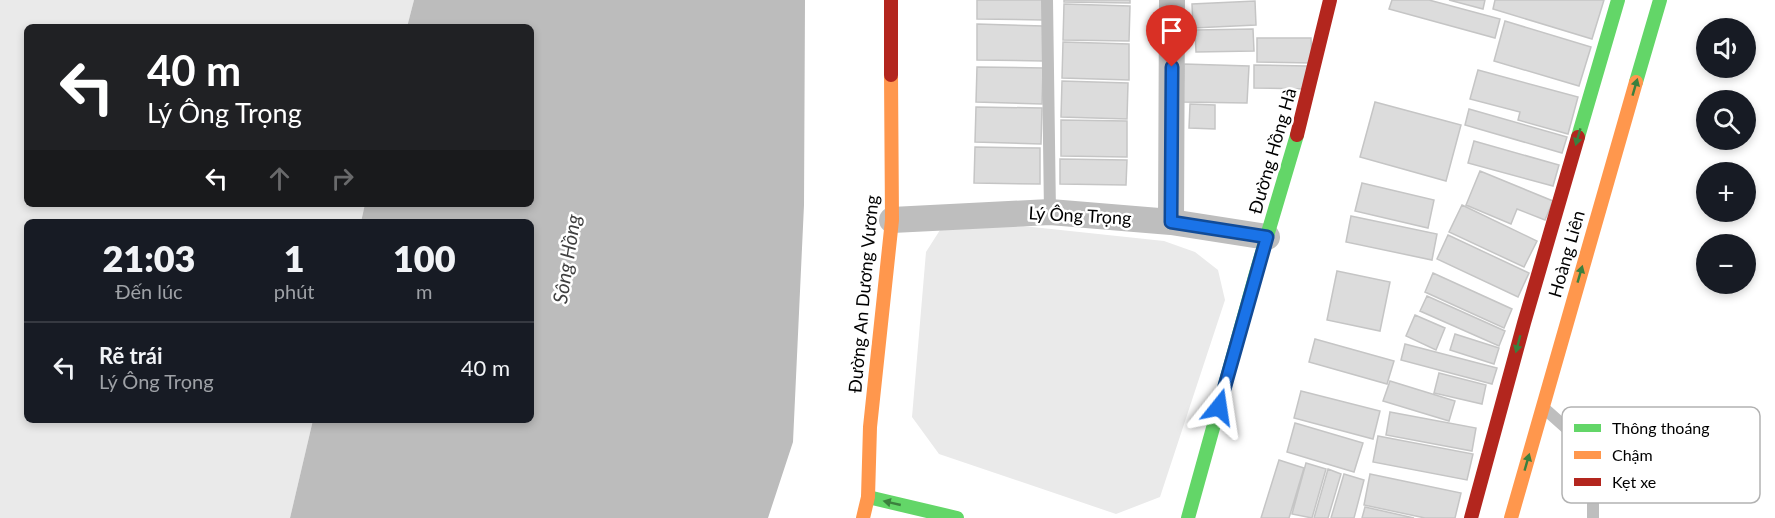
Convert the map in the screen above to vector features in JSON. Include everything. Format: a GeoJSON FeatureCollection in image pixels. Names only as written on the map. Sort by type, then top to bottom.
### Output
{"type":"FeatureCollection","features":[{"type":"Feature","properties":{"kind":"street","name":"Đường An Dương Vương"},"geometry":{"type":"LineString","coordinates":[[863,518],[868,497],[870,427],[892,220],[891,0]]}},
{"type":"Feature","properties":{"kind":"street"},"geometry":{"type":"LineString","coordinates":[[1171,222],[1172,0]]}},
{"type":"Feature","properties":{"kind":"street","name":"Đường Hồng Hà"},"geometry":{"type":"LineString","coordinates":[[1188,518],[1296,141],[1330,0]]}},
{"type":"Feature","properties":{"kind":"street","name":"Hoàng Liên"},"geometry":{"type":"LineString","coordinates":[[1471,518],[1529,325],[1618,0]]}},
{"type":"Feature","properties":{"kind":"street","name":"Hoàng Liên"},"geometry":{"type":"LineString","coordinates":[[1511,518],[1543,407],[1556,337],[1660,0]]}},
{"type":"Feature","properties":{"kind":"street","name":"Lý Ông Trọng"},"geometry":{"type":"LineString","coordinates":[[892,220],[1050,212],[1171,222],[1267,237]]}},
{"type":"Feature","properties":{"kind":"street"},"geometry":{"type":"LineString","coordinates":[[868,497],[957,518]]}},
{"type":"Feature","properties":{"kind":"lane"},"geometry":{"type":"LineString","coordinates":[[1047,0],[1050,212]]}},
{"type":"Feature","properties":{"kind":"lane"},"geometry":{"type":"LineString","coordinates":[[1543,407],[1562,424]]}},
{"type":"Feature","properties":{"kind":"shaded area"},"geometry":{"type":"Polygon","coordinates":[[[0,0],[414,0],[408,24],[24,24],[24,207],[364,207],[362,219],[24,219],[24,423],[312,423],[290,518],[0,518],[0,0]]]}},
{"type":"Feature","properties":{"kind":"shaded area"},"geometry":{"type":"Polygon","coordinates":[[[966,220],[1164,241],[1195,252],[1218,270],[1225,300],[1160,497],[1116,514],[939,454],[912,417],[926,252],[940,230],[966,220]]]}},
{"type":"Feature","properties":{"kind":"water","name":"Sông Hồng"},"geometry":{"type":"Polygon","coordinates":[[[414,0],[805,0],[804,205],[793,442],[768,518],[290,518],[312,423],[534,423],[534,219],[362,219],[364,207],[534,207],[534,24],[408,24],[414,0]]]}},
{"type":"Feature","properties":{"kind":"building"},"geometry":{"type":"Polygon","coordinates":[[[977,0],[1044,0],[1043,20],[977,19],[977,0]]]}},
{"type":"Feature","properties":{"kind":"building"},"geometry":{"type":"Polygon","coordinates":[[[1064,0],[1130,0],[1130,3],[1064,2],[1064,0]]]}},
{"type":"Feature","properties":{"kind":"building"},"geometry":{"type":"Polygon","coordinates":[[[1392,0],[1429,0],[1500,19],[1495,38],[1389,9],[1392,0]]]}},
{"type":"Feature","properties":{"kind":"building"},"geometry":{"type":"Polygon","coordinates":[[[1449,0],[1485,0],[1483,9],[1449,0]]]}},
{"type":"Feature","properties":{"kind":"building"},"geometry":{"type":"Polygon","coordinates":[[[1495,0],[1604,0],[1592,39],[1493,9],[1495,0]]]}},
{"type":"Feature","properties":{"kind":"building"},"geometry":{"type":"Polygon","coordinates":[[[1255,1],[1256,25],[1193,28],[1192,4],[1255,1]]]}},
{"type":"Feature","properties":{"kind":"building"},"geometry":{"type":"Polygon","coordinates":[[[1064,4],[1130,6],[1129,41],[1063,40],[1064,4]]]}},
{"type":"Feature","properties":{"kind":"building"},"geometry":{"type":"Polygon","coordinates":[[[1505,21],[1591,47],[1579,86],[1494,61],[1505,21]]]}},
{"type":"Feature","properties":{"kind":"building"},"geometry":{"type":"Polygon","coordinates":[[[977,24],[1043,26],[1043,61],[977,60],[977,24]]]}},
{"type":"Feature","properties":{"kind":"building"},"geometry":{"type":"Polygon","coordinates":[[[1253,29],[1254,51],[1196,52],[1195,30],[1253,29]]]}},
{"type":"Feature","properties":{"kind":"building"},"geometry":{"type":"Polygon","coordinates":[[[1257,38],[1311,38],[1312,63],[1257,62],[1257,38]]]}},
{"type":"Feature","properties":{"kind":"building"},"geometry":{"type":"Polygon","coordinates":[[[1063,42],[1129,44],[1129,80],[1062,78],[1063,42]]]}},
{"type":"Feature","properties":{"kind":"building"},"geometry":{"type":"Polygon","coordinates":[[[1184,64],[1249,66],[1247,103],[1183,102],[1184,64]]]}},
{"type":"Feature","properties":{"kind":"building"},"geometry":{"type":"Polygon","coordinates":[[[1254,65],[1307,66],[1307,89],[1254,88],[1254,65]]]}},
{"type":"Feature","properties":{"kind":"building"},"geometry":{"type":"Polygon","coordinates":[[[977,67],[1043,68],[1042,104],[976,102],[977,67]]]}},
{"type":"Feature","properties":{"kind":"building"},"geometry":{"type":"Polygon","coordinates":[[[1478,70],[1578,97],[1568,134],[1518,120],[1520,112],[1470,99],[1478,70]]]}},
{"type":"Feature","properties":{"kind":"building"},"geometry":{"type":"Polygon","coordinates":[[[1062,81],[1128,83],[1127,119],[1061,117],[1062,81]]]}},
{"type":"Feature","properties":{"kind":"building"},"geometry":{"type":"Polygon","coordinates":[[[1375,102],[1461,125],[1446,181],[1360,157],[1375,102]]]}},
{"type":"Feature","properties":{"kind":"building"},"geometry":{"type":"Polygon","coordinates":[[[1190,104],[1215,105],[1215,129],[1189,128],[1190,104]]]}},
{"type":"Feature","properties":{"kind":"building"},"geometry":{"type":"Polygon","coordinates":[[[976,107],[1042,108],[1041,144],[975,142],[976,107]]]}},
{"type":"Feature","properties":{"kind":"building"},"geometry":{"type":"Polygon","coordinates":[[[1469,109],[1567,137],[1562,153],[1465,125],[1469,109]]]}},
{"type":"Feature","properties":{"kind":"building"},"geometry":{"type":"Polygon","coordinates":[[[1061,120],[1127,121],[1127,157],[1061,156],[1061,120]]]}},
{"type":"Feature","properties":{"kind":"building"},"geometry":{"type":"Polygon","coordinates":[[[1474,141],[1559,165],[1553,186],[1468,163],[1474,141]]]}},
{"type":"Feature","properties":{"kind":"building"},"geometry":{"type":"Polygon","coordinates":[[[975,147],[1040,148],[1040,184],[974,183],[975,147]]]}},
{"type":"Feature","properties":{"kind":"building"},"geometry":{"type":"Polygon","coordinates":[[[1060,159],[1127,160],[1126,185],[1060,184],[1060,159]]]}},
{"type":"Feature","properties":{"kind":"building"},"geometry":{"type":"Polygon","coordinates":[[[1480,171],[1553,201],[1545,220],[1517,209],[1511,224],[1466,205],[1480,171]]]}},
{"type":"Feature","properties":{"kind":"building"},"geometry":{"type":"Polygon","coordinates":[[[1362,183],[1434,200],[1428,228],[1355,211],[1362,183]]]}},
{"type":"Feature","properties":{"kind":"building"},"geometry":{"type":"Polygon","coordinates":[[[1462,205],[1537,241],[1524,267],[1449,232],[1462,205]]]}},
{"type":"Feature","properties":{"kind":"building"},"geometry":{"type":"Polygon","coordinates":[[[1351,216],[1437,234],[1432,260],[1346,242],[1351,216]]]}},
{"type":"Feature","properties":{"kind":"building"},"geometry":{"type":"Polygon","coordinates":[[[1448,235],[1529,273],[1518,297],[1437,259],[1448,235]]]}},
{"type":"Feature","properties":{"kind":"building"},"geometry":{"type":"Polygon","coordinates":[[[1337,271],[1390,282],[1380,331],[1327,320],[1337,271]]]}},
{"type":"Feature","properties":{"kind":"building"},"geometry":{"type":"Polygon","coordinates":[[[1433,273],[1512,309],[1504,328],[1425,292],[1433,273]]]}},
{"type":"Feature","properties":{"kind":"building"},"geometry":{"type":"Polygon","coordinates":[[[1427,296],[1505,331],[1499,346],[1420,311],[1427,296]]]}},
{"type":"Feature","properties":{"kind":"building"},"geometry":{"type":"Polygon","coordinates":[[[1415,315],[1445,328],[1436,350],[1406,336],[1415,315]]]}},
{"type":"Feature","properties":{"kind":"building"},"geometry":{"type":"Polygon","coordinates":[[[1455,334],[1499,348],[1494,364],[1450,350],[1455,334]]]}},
{"type":"Feature","properties":{"kind":"building"},"geometry":{"type":"Polygon","coordinates":[[[1315,339],[1394,361],[1387,384],[1309,362],[1315,339]]]}},
{"type":"Feature","properties":{"kind":"building"},"geometry":{"type":"Polygon","coordinates":[[[1405,344],[1497,368],[1492,384],[1401,360],[1405,344]]]}},
{"type":"Feature","properties":{"kind":"building"},"geometry":{"type":"Polygon","coordinates":[[[1439,373],[1486,385],[1482,404],[1434,393],[1439,373]]]}},
{"type":"Feature","properties":{"kind":"building"},"geometry":{"type":"Polygon","coordinates":[[[1390,381],[1455,401],[1449,421],[1383,401],[1390,381]]]}},
{"type":"Feature","properties":{"kind":"building"},"geometry":{"type":"Polygon","coordinates":[[[1301,391],[1380,411],[1373,439],[1294,418],[1301,391]]]}},
{"type":"Feature","properties":{"kind":"building"},"geometry":{"type":"Polygon","coordinates":[[[1390,412],[1476,428],[1472,451],[1386,435],[1390,412]]]}},
{"type":"Feature","properties":{"kind":"building"},"geometry":{"type":"Polygon","coordinates":[[[1295,423],[1363,443],[1354,472],[1287,452],[1295,423]]]}},
{"type":"Feature","properties":{"kind":"building"},"geometry":{"type":"Polygon","coordinates":[[[1378,436],[1473,454],[1467,480],[1373,462],[1378,436]]]}},
{"type":"Feature","properties":{"kind":"building"},"geometry":{"type":"Polygon","coordinates":[[[1279,460],[1304,468],[1289,518],[1261,518],[1279,460]]]}},
{"type":"Feature","properties":{"kind":"building"},"geometry":{"type":"Polygon","coordinates":[[[1306,463],[1326,469],[1312,518],[1292,514],[1306,463]]]}},
{"type":"Feature","properties":{"kind":"building"},"geometry":{"type":"Polygon","coordinates":[[[1328,469],[1341,474],[1328,518],[1314,518],[1328,469]]]}},
{"type":"Feature","properties":{"kind":"building"},"geometry":{"type":"Polygon","coordinates":[[[1344,474],[1364,480],[1354,518],[1331,518],[1344,474]]]}},
{"type":"Feature","properties":{"kind":"building"},"geometry":{"type":"Polygon","coordinates":[[[1370,474],[1461,493],[1455,518],[1425,518],[1364,505],[1370,474]]]}},
{"type":"Feature","properties":{"kind":"building"},"geometry":{"type":"Polygon","coordinates":[[[1365,507],[1414,518],[1362,518],[1365,507]]]}},
{"type":"Feature","properties":{"kind":"traffic: fast"},"geometry":{"type":"LineString","coordinates":[[1578,137],[1618,0]]}},
{"type":"Feature","properties":{"kind":"traffic: fast"},"geometry":{"type":"LineString","coordinates":[[1636,82],[1660,0]]}},
{"type":"Feature","properties":{"kind":"traffic: fast"},"geometry":{"type":"LineString","coordinates":[[1188,518],[1297,135]]}},
{"type":"Feature","properties":{"kind":"traffic: fast"},"geometry":{"type":"LineString","coordinates":[[868,497],[957,518]]}},
{"type":"Feature","properties":{"kind":"traffic: slow"},"geometry":{"type":"LineString","coordinates":[[863,518],[868,497],[870,427],[892,220],[891,75]]}},
{"type":"Feature","properties":{"kind":"traffic: slow"},"geometry":{"type":"LineString","coordinates":[[1511,518],[1636,82]]}},
{"type":"Feature","properties":{"kind":"traffic: jam"},"geometry":{"type":"LineString","coordinates":[[891,0],[891,75]]}},
{"type":"Feature","properties":{"kind":"traffic: jam"},"geometry":{"type":"LineString","coordinates":[[1297,135],[1330,0]]}},
{"type":"Feature","properties":{"kind":"traffic: jam"},"geometry":{"type":"LineString","coordinates":[[1471,518],[1578,137]]}},
{"type":"Feature","properties":{"kind":"route"},"geometry":{"type":"LineString","coordinates":[[1172,67],[1171,222],[1267,237],[1219,407]]}}]}
